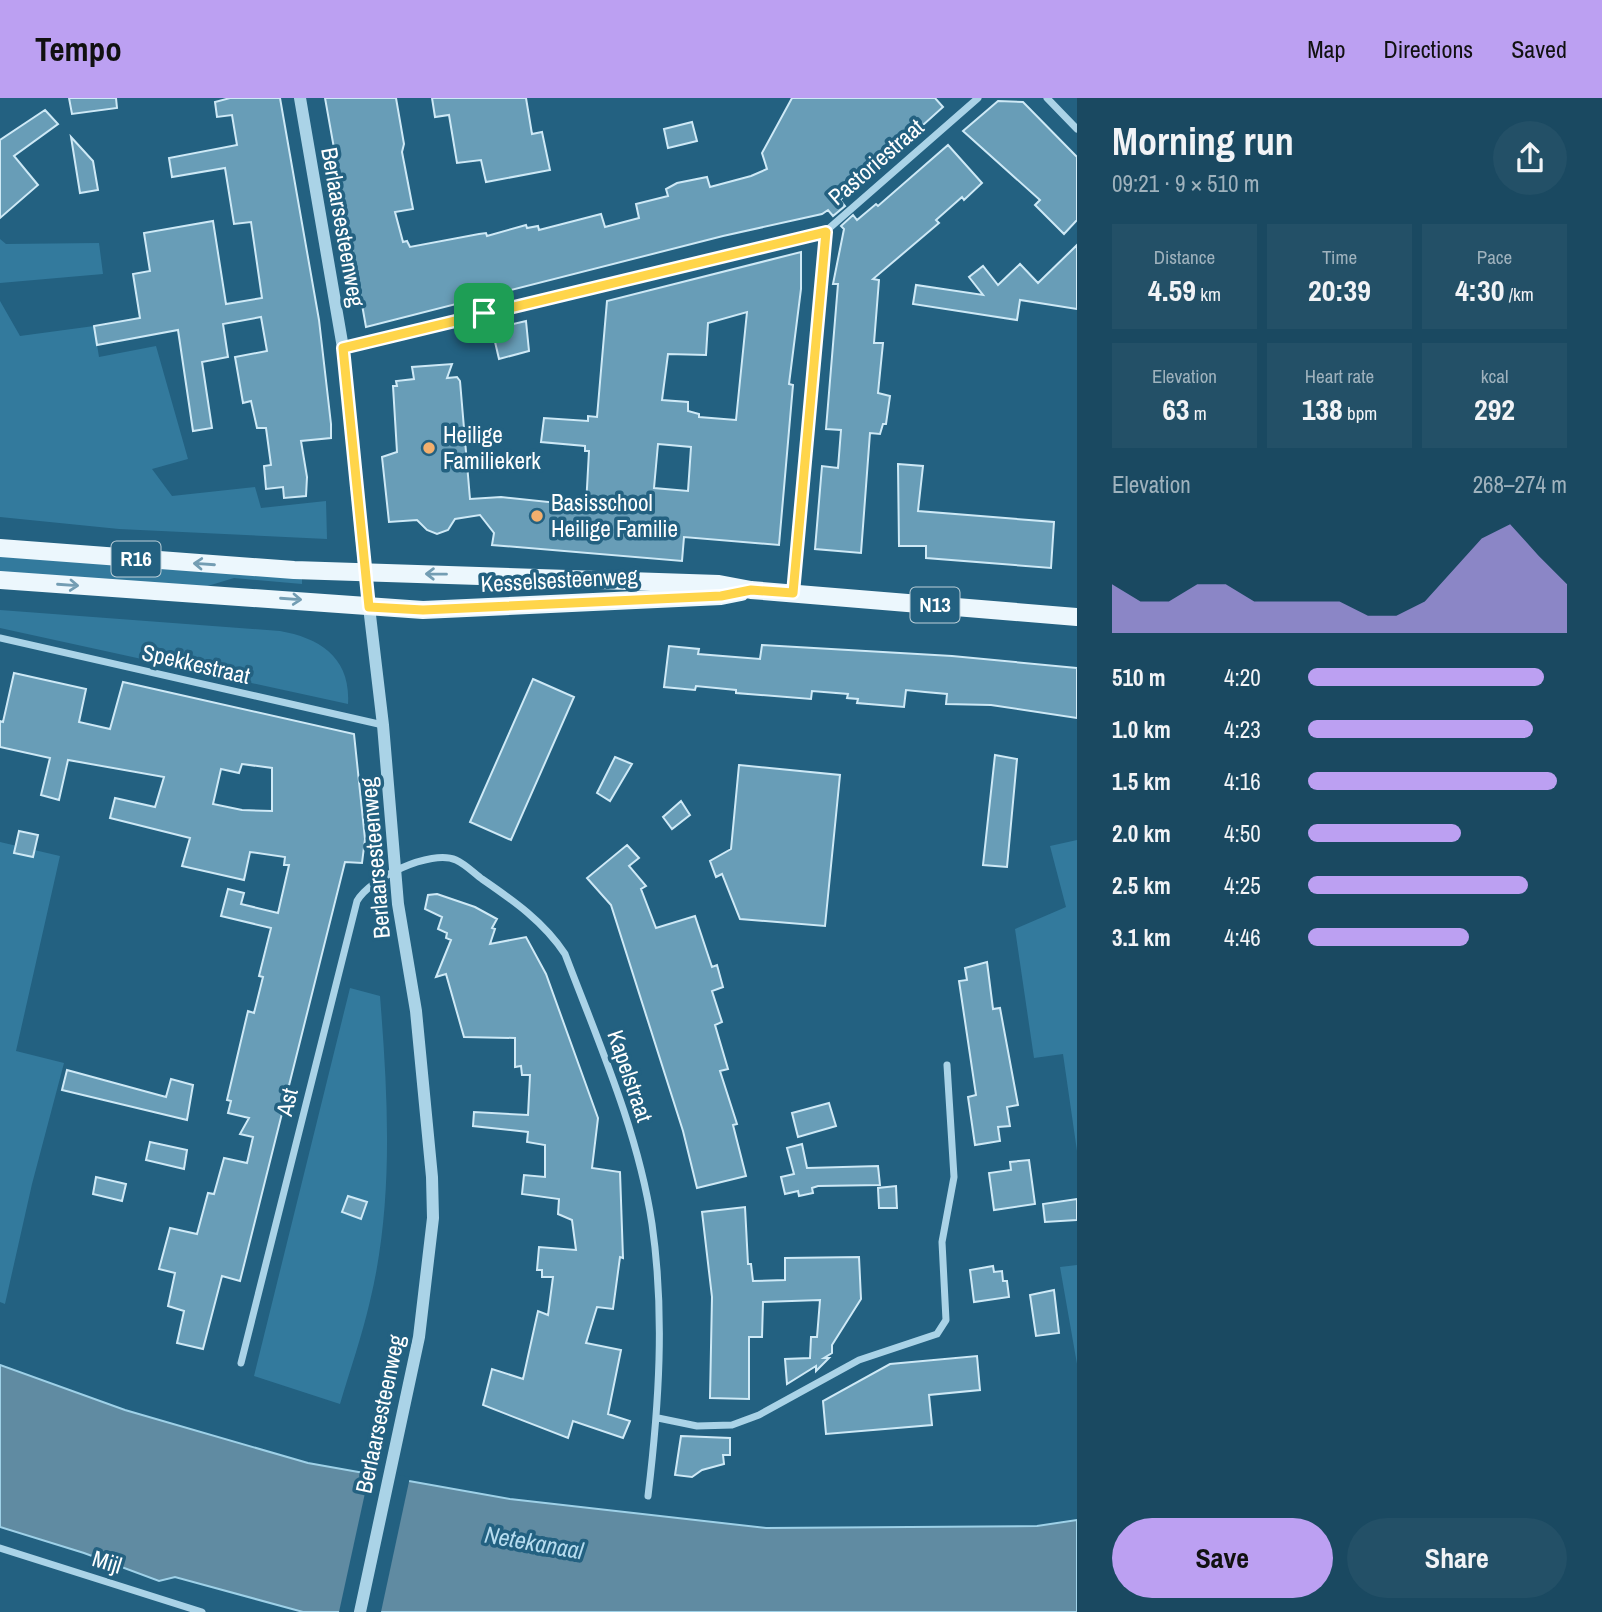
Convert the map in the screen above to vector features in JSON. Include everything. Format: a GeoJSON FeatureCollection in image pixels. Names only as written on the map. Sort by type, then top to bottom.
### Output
{"type":"FeatureCollection","features":[{"type":"Feature","properties":{"kind":"main road","name":"R16"},"geometry":{"type":"LineString","coordinates":[[0,548],[365,573]]}},
{"type":"Feature","properties":{"kind":"main road","name":"Kesselsesteenweg"},"geometry":{"type":"LineString","coordinates":[[365,573],[719,584],[751,590],[1077,617]]}},
{"type":"Feature","properties":{"kind":"main road","name":"R16"},"geometry":{"type":"LineString","coordinates":[[0,580],[369,607]]}},
{"type":"Feature","properties":{"kind":"main road","name":"Kesselsesteenweg"},"geometry":{"type":"LineString","coordinates":[[369,607],[423,610],[540,606],[721,596],[751,590]]}},
{"type":"Feature","properties":{"kind":"street","name":"Berlaarsesteenweg"},"geometry":{"type":"LineString","coordinates":[[300,98],[343,348],[383,725],[398,904],[425,1083],[433,1218],[419,1338],[360,1612]]}},
{"type":"Feature","properties":{"kind":"street","name":"Pastoriestraat"},"geometry":{"type":"LineString","coordinates":[[343,348],[826,232],[978,98]]}},
{"type":"Feature","properties":{"kind":"street"},"geometry":{"type":"LineString","coordinates":[[1047,98],[1077,128]]}},
{"type":"Feature","properties":{"kind":"street"},"geometry":{"type":"LineString","coordinates":[[793,593],[826,232]]}},
{"type":"Feature","properties":{"kind":"street","name":"Spekkestraat"},"geometry":{"type":"LineString","coordinates":[[0,638],[383,725]]}},
{"type":"Feature","properties":{"kind":"street","name":"Kapelstraat"},"geometry":{"type":"LineString","coordinates":[[396,870],[433,859],[455,859],[534,918],[552,935],[565,954],[634,1148],[651,1222],[658,1284],[657,1418],[648,1496]]}},
{"type":"Feature","properties":{"kind":"street","name":"Ast"},"geometry":{"type":"LineString","coordinates":[[241,1363],[357,901],[364,888],[396,870]]}},
{"type":"Feature","properties":{"kind":"street"},"geometry":{"type":"LineString","coordinates":[[657,1418],[698,1426],[732,1425],[759,1415],[859,1360],[937,1334],[946,1320],[942,1242],[954,1177],[947,1065]]}},
{"type":"Feature","properties":{"kind":"street","name":"Mijl"},"geometry":{"type":"LineString","coordinates":[[0,1548],[202,1612]]}},
{"type":"Feature","properties":{"kind":"shaded area"},"geometry":{"type":"Polygon","coordinates":[[[0,239],[6,244],[99,243],[103,274],[0,283],[0,239]]]}},
{"type":"Feature","properties":{"kind":"shaded area"},"geometry":{"type":"Polygon","coordinates":[[[0,301],[20,336],[94,326],[99,357],[156,346],[188,459],[152,469],[172,496],[255,487],[261,508],[326,501],[327,539],[119,529],[0,517],[0,301]]]}},
{"type":"Feature","properties":{"kind":"shaded area"},"geometry":{"type":"Polygon","coordinates":[[[0,554],[302,576],[302,584],[234,578],[201,588],[0,573],[0,554]]]}},
{"type":"Feature","properties":{"kind":"shaded area"},"geometry":{"type":"Polygon","coordinates":[[[0,610],[295,634],[320,645],[338,663],[348,688],[348,704],[0,628],[0,610]]]}},
{"type":"Feature","properties":{"kind":"shaded area"},"geometry":{"type":"Polygon","coordinates":[[[1077,840],[1077,1151],[1063,1054],[1034,1058],[1015,929],[1066,907],[1050,846],[1077,840]]]}},
{"type":"Feature","properties":{"kind":"shaded area"},"geometry":{"type":"Polygon","coordinates":[[[0,842],[60,856],[16,1051],[64,1063],[32,1184],[5,1304],[0,1302],[0,842]]]}},
{"type":"Feature","properties":{"kind":"shaded area"},"geometry":{"type":"Polygon","coordinates":[[[350,988],[380,996],[387,1149],[378,1264],[340,1404],[254,1376],[350,988]]]}},
{"type":"Feature","properties":{"kind":"shaded area"},"geometry":{"type":"Polygon","coordinates":[[[1077,1265],[1077,1364],[1060,1267],[1077,1265]]]}},
{"type":"Feature","properties":{"kind":"water","name":"Netekanaal"},"geometry":{"type":"Polygon","coordinates":[[[0,1365],[125,1410],[308,1463],[510,1499],[766,1528],[1037,1526],[1077,1520],[1077,1612],[303,1612],[175,1577],[159,1581],[84,1553],[0,1527],[0,1365]]]}},
{"type":"Feature","properties":{"kind":"pier"},"geometry":{"type":"Polygon","coordinates":[[[370,1470],[410,1477],[381,1612],[339,1612],[370,1470]]]}},
{"type":"Feature","properties":{"kind":"building"},"geometry":{"type":"Polygon","coordinates":[[[69,98],[116,98],[117,108],[72,114],[69,98]]]}},
{"type":"Feature","properties":{"kind":"building"},"geometry":{"type":"Polygon","coordinates":[[[230,98],[280,98],[319,320],[331,424],[331,438],[301,441],[307,477],[306,496],[284,498],[283,487],[266,489],[264,466],[271,465],[266,428],[257,428],[251,401],[243,403],[235,357],[267,351],[261,317],[223,324],[228,357],[202,362],[212,428],[193,431],[178,330],[97,345],[94,326],[140,318],[133,274],[150,271],[144,233],[213,221],[226,304],[262,298],[251,222],[234,224],[225,168],[172,177],[169,158],[237,145],[232,115],[217,117],[215,102],[230,98]]]}},
{"type":"Feature","properties":{"kind":"building"},"geometry":{"type":"Polygon","coordinates":[[[325,98],[396,98],[404,144],[402,152],[413,209],[395,212],[403,242],[407,241],[410,247],[486,233],[487,236],[526,225],[527,228],[538,226],[539,230],[601,214],[605,227],[639,218],[636,204],[668,196],[666,189],[677,183],[707,177],[710,187],[751,176],[767,169],[762,153],[792,98],[935,98],[943,107],[840,200],[845,206],[833,216],[828,210],[822,214],[723,236],[366,327],[325,98]]]}},
{"type":"Feature","properties":{"kind":"building"},"geometry":{"type":"Polygon","coordinates":[[[432,98],[526,98],[532,134],[542,132],[550,170],[486,182],[481,160],[457,163],[449,115],[435,117],[432,98]]]}},
{"type":"Feature","properties":{"kind":"building"},"geometry":{"type":"Polygon","coordinates":[[[998,101],[1023,102],[1077,157],[1077,220],[1064,234],[1035,205],[1040,200],[963,131],[998,101]]]}},
{"type":"Feature","properties":{"kind":"building"},"geometry":{"type":"Polygon","coordinates":[[[45,110],[58,124],[14,156],[38,185],[0,218],[0,140],[45,110]]]}},
{"type":"Feature","properties":{"kind":"building"},"geometry":{"type":"Polygon","coordinates":[[[692,122],[697,141],[668,148],[664,129],[692,122]]]}},
{"type":"Feature","properties":{"kind":"building"},"geometry":{"type":"Polygon","coordinates":[[[71,137],[93,161],[98,190],[80,193],[71,137]]]}},
{"type":"Feature","properties":{"kind":"building"},"geometry":{"type":"Polygon","coordinates":[[[948,145],[982,183],[964,200],[962,197],[936,220],[939,223],[873,279],[879,280],[874,343],[883,343],[878,393],[890,396],[886,424],[883,424],[880,434],[870,433],[861,553],[815,549],[822,466],[838,468],[841,430],[826,429],[838,284],[833,284],[844,229],[841,226],[853,215],[857,220],[876,204],[878,206],[948,145]]]}},
{"type":"Feature","properties":{"kind":"building"},"geometry":{"type":"Polygon","coordinates":[[[1077,245],[1077,309],[1020,300],[1017,320],[913,304],[916,285],[983,295],[969,277],[983,266],[998,285],[1020,264],[1038,283],[1077,245]]]}},
{"type":"Feature","properties":{"kind":"building"},"geometry":{"type":"Polygon","coordinates":[[[801,252],[801,289],[789,384],[793,385],[779,545],[684,537],[682,561],[492,545],[494,533],[480,515],[455,519],[448,530],[437,534],[427,530],[417,520],[389,522],[382,457],[397,452],[393,386],[397,386],[396,381],[414,379],[412,367],[452,364],[447,378],[457,377],[460,381],[470,499],[501,497],[586,506],[589,451],[585,451],[585,446],[541,442],[544,418],[588,421],[588,416],[597,417],[607,301],[801,252]],[[747,312],[708,323],[706,355],[668,354],[662,400],[688,402],[688,411],[699,414],[699,417],[736,420],[747,312]],[[658,444],[654,488],[688,491],[691,447],[658,444]]]}},
{"type":"Feature","properties":{"kind":"building"},"geometry":{"type":"Polygon","coordinates":[[[526,321],[529,351],[499,359],[492,329],[526,321]]]}},
{"type":"Feature","properties":{"kind":"building"},"geometry":{"type":"Polygon","coordinates":[[[898,464],[923,466],[918,511],[1054,522],[1051,568],[926,558],[926,546],[899,546],[898,464]]]}},
{"type":"Feature","properties":{"kind":"building"},"geometry":{"type":"Polygon","coordinates":[[[762,645],[952,656],[1077,668],[1077,718],[991,705],[946,704],[947,694],[906,690],[904,707],[857,703],[858,699],[847,698],[848,694],[812,691],[811,699],[736,693],[736,690],[696,686],[695,690],[664,687],[669,646],[699,649],[698,654],[760,659],[762,645]]]}},
{"type":"Feature","properties":{"kind":"building"},"geometry":{"type":"Polygon","coordinates":[[[14,673],[86,689],[79,722],[110,729],[123,682],[354,734],[365,839],[362,863],[345,862],[240,1281],[222,1276],[203,1349],[177,1343],[184,1311],[168,1306],[175,1273],[159,1269],[170,1228],[197,1234],[208,1193],[214,1194],[224,1158],[247,1163],[253,1137],[240,1134],[249,1118],[228,1113],[231,1101],[227,1100],[248,1011],[254,1013],[263,977],[259,976],[271,928],[221,916],[228,889],[244,893],[241,904],[278,913],[289,865],[284,865],[285,857],[250,852],[244,880],[182,866],[190,838],[110,818],[115,798],[155,807],[164,777],[68,760],[59,800],[41,795],[50,758],[0,747],[0,721],[3,722],[14,673]],[[242,764],[239,773],[221,769],[213,804],[242,810],[272,811],[272,768],[242,764]]]}},
{"type":"Feature","properties":{"kind":"building"},"geometry":{"type":"Polygon","coordinates":[[[533,679],[574,697],[511,840],[470,822],[533,679]]]}},
{"type":"Feature","properties":{"kind":"building"},"geometry":{"type":"Polygon","coordinates":[[[995,755],[1017,759],[1007,867],[983,865],[995,755]]]}},
{"type":"Feature","properties":{"kind":"building"},"geometry":{"type":"Polygon","coordinates":[[[615,757],[632,764],[610,801],[597,793],[615,757]]]}},
{"type":"Feature","properties":{"kind":"building"},"geometry":{"type":"Polygon","coordinates":[[[739,765],[840,775],[825,926],[740,919],[722,874],[716,877],[710,861],[731,849],[739,765]]]}},
{"type":"Feature","properties":{"kind":"building"},"geometry":{"type":"Polygon","coordinates":[[[681,801],[690,815],[672,829],[663,817],[681,801]]]}},
{"type":"Feature","properties":{"kind":"building"},"geometry":{"type":"Polygon","coordinates":[[[19,831],[38,835],[33,857],[14,853],[19,831]]]}},
{"type":"Feature","properties":{"kind":"building"},"geometry":{"type":"Polygon","coordinates":[[[627,845],[639,858],[629,866],[646,886],[641,889],[656,928],[695,916],[712,967],[717,965],[723,987],[712,991],[722,1022],[715,1025],[728,1069],[720,1071],[737,1124],[733,1125],[746,1176],[697,1188],[683,1131],[611,905],[587,878],[627,845]]]}},
{"type":"Feature","properties":{"kind":"building"},"geometry":{"type":"Polygon","coordinates":[[[437,894],[475,907],[497,919],[492,928],[495,929],[490,944],[526,937],[546,974],[598,1118],[592,1168],[620,1172],[623,1258],[620,1257],[613,1309],[597,1307],[586,1343],[621,1350],[608,1414],[630,1421],[623,1438],[573,1421],[568,1438],[483,1405],[492,1369],[523,1379],[538,1311],[548,1315],[553,1277],[542,1277],[542,1270],[537,1270],[539,1247],[576,1250],[572,1220],[558,1214],[559,1199],[522,1194],[524,1175],[545,1177],[545,1145],[527,1142],[528,1132],[473,1126],[474,1112],[528,1115],[530,1075],[522,1075],[521,1066],[515,1067],[515,1038],[464,1037],[446,974],[436,977],[451,940],[446,938],[447,933],[438,929],[442,917],[425,909],[428,895],[437,894]]]}},
{"type":"Feature","properties":{"kind":"building"},"geometry":{"type":"Polygon","coordinates":[[[987,962],[993,1009],[1000,1008],[1018,1105],[1007,1107],[1010,1126],[998,1127],[1000,1141],[975,1145],[968,1097],[976,1095],[959,981],[967,980],[965,968],[987,962]]]}},
{"type":"Feature","properties":{"kind":"building"},"geometry":{"type":"Polygon","coordinates":[[[67,1070],[166,1097],[171,1079],[193,1085],[187,1120],[62,1090],[67,1070]]]}},
{"type":"Feature","properties":{"kind":"building"},"geometry":{"type":"Polygon","coordinates":[[[829,1103],[836,1126],[798,1137],[792,1113],[829,1103]]]}},
{"type":"Feature","properties":{"kind":"building"},"geometry":{"type":"Polygon","coordinates":[[[150,1142],[187,1150],[184,1169],[146,1160],[150,1142]]]}},
{"type":"Feature","properties":{"kind":"building"},"geometry":{"type":"Polygon","coordinates":[[[802,1144],[807,1168],[878,1166],[880,1185],[818,1186],[812,1188],[813,1193],[799,1196],[798,1191],[785,1194],[781,1177],[794,1174],[787,1148],[802,1144]]]}},
{"type":"Feature","properties":{"kind":"building"},"geometry":{"type":"Polygon","coordinates":[[[1029,1160],[1035,1204],[994,1210],[989,1173],[1011,1170],[1010,1162],[1029,1160]]]}},
{"type":"Feature","properties":{"kind":"building"},"geometry":{"type":"Polygon","coordinates":[[[96,1177],[126,1184],[122,1201],[93,1194],[96,1177]]]}},
{"type":"Feature","properties":{"kind":"building"},"geometry":{"type":"Polygon","coordinates":[[[896,1186],[897,1208],[879,1208],[878,1188],[896,1186]]]}},
{"type":"Feature","properties":{"kind":"building"},"geometry":{"type":"Polygon","coordinates":[[[348,1196],[367,1202],[361,1219],[342,1212],[348,1196]]]}},
{"type":"Feature","properties":{"kind":"building"},"geometry":{"type":"Polygon","coordinates":[[[1077,1199],[1077,1220],[1045,1222],[1043,1204],[1077,1199]]]}},
{"type":"Feature","properties":{"kind":"building"},"geometry":{"type":"Polygon","coordinates":[[[745,1207],[748,1264],[751,1264],[753,1281],[785,1280],[785,1258],[859,1257],[861,1299],[832,1345],[832,1353],[824,1358],[829,1358],[816,1371],[816,1366],[787,1384],[785,1359],[810,1358],[811,1337],[817,1337],[820,1300],[763,1302],[762,1337],[749,1337],[749,1399],[710,1398],[712,1297],[702,1212],[745,1207]]]}},
{"type":"Feature","properties":{"kind":"building"},"geometry":{"type":"Polygon","coordinates":[[[993,1266],[994,1272],[1002,1271],[1003,1281],[1007,1281],[1009,1297],[974,1302],[970,1270],[993,1266]]]}},
{"type":"Feature","properties":{"kind":"building"},"geometry":{"type":"Polygon","coordinates":[[[1054,1290],[1059,1333],[1036,1336],[1030,1295],[1054,1290]]]}},
{"type":"Feature","properties":{"kind":"building"},"geometry":{"type":"Polygon","coordinates":[[[977,1356],[980,1390],[929,1395],[932,1425],[826,1434],[823,1401],[890,1364],[977,1356]]]}},
{"type":"Feature","properties":{"kind":"building"},"geometry":{"type":"Polygon","coordinates":[[[681,1436],[730,1438],[730,1455],[723,1455],[724,1464],[702,1470],[692,1477],[675,1475],[681,1436]]]}},
{"type":"Feature","properties":{"kind":"place","name":"Heilige Familiekerk"},"geometry":{"type":"Point","coordinates":[429,448]}},
{"type":"Feature","properties":{"kind":"place","name":"Basisschool Heilige Familie"},"geometry":{"type":"Point","coordinates":[537,516]}},
{"type":"Feature","properties":{"kind":"route"},"geometry":{"type":"LineString","coordinates":[[826,232],[793,593],[751,590],[721,596],[423,610],[369,607],[343,348],[484,313],[826,232]]}}]}
